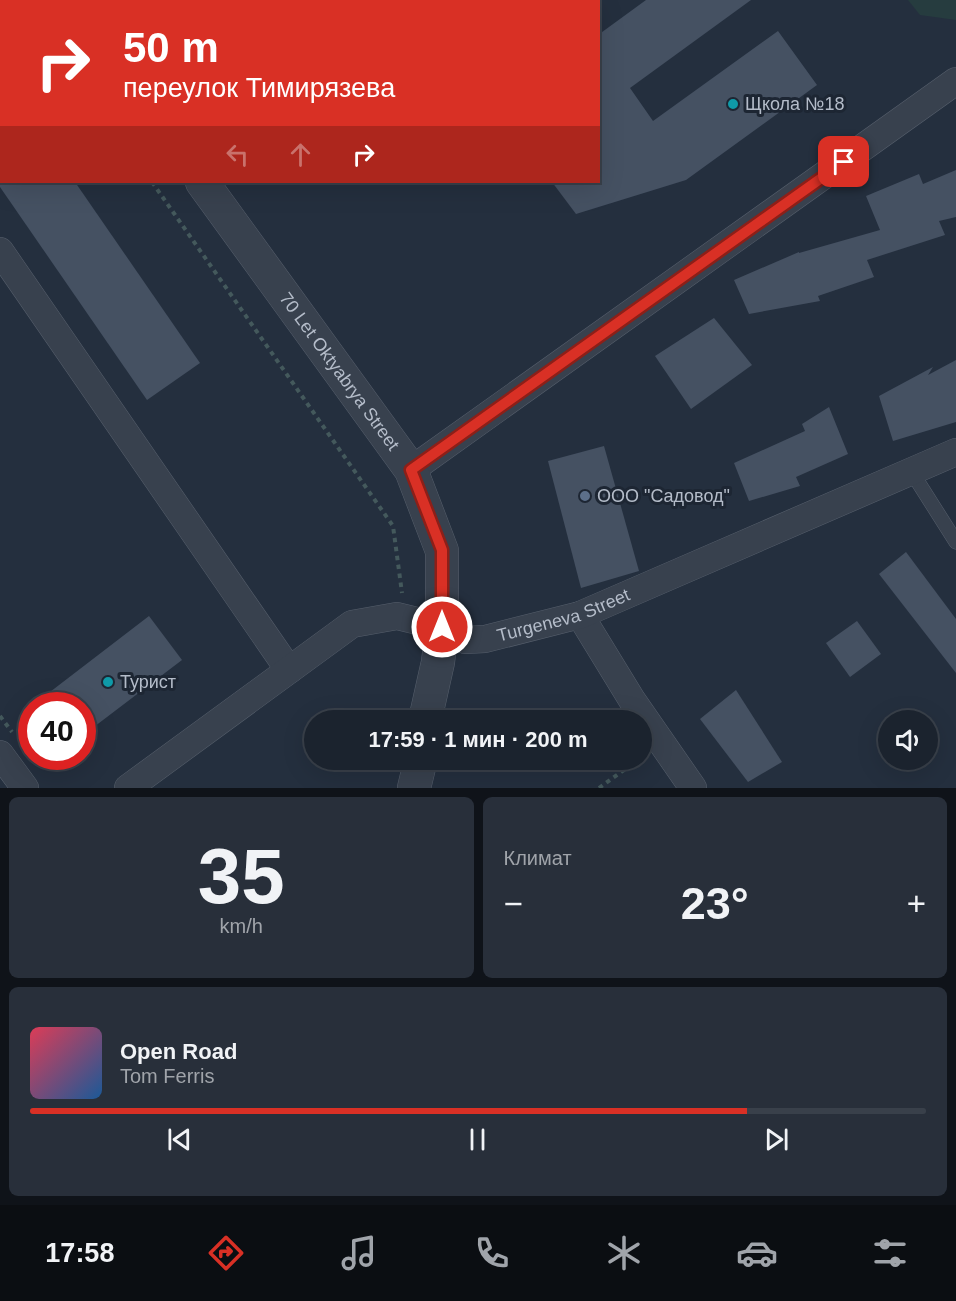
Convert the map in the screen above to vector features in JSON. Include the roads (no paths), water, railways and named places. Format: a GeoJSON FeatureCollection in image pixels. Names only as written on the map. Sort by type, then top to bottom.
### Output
{"type":"FeatureCollection","features":[{"type":"Feature","properties":{"kind":"street"},"geometry":{"type":"LineString","coordinates":[[411,470],[956,81]]}},
{"type":"Feature","properties":{"kind":"street","name":"70 Let Oktyabrya Street"},"geometry":{"type":"LineString","coordinates":[[203,183],[411,470],[442,550],[442,627],[438,662],[427,710]]}},
{"type":"Feature","properties":{"kind":"street"},"geometry":{"type":"LineString","coordinates":[[0,251],[289,670]]}},
{"type":"Feature","properties":{"kind":"street","name":"Turgeneva Street"},"geometry":{"type":"LineString","coordinates":[[128,788],[352,624],[397,616],[442,627],[465,640],[486,639],[580,615],[956,452]]}},
{"type":"Feature","properties":{"kind":"street"},"geometry":{"type":"LineString","coordinates":[[580,615],[632,700],[693,788]]}},
{"type":"Feature","properties":{"kind":"street"},"geometry":{"type":"LineString","coordinates":[[0,754],[25,788]]}},
{"type":"Feature","properties":{"kind":"street"},"geometry":{"type":"LineString","coordinates":[[414,788],[418,770]]}},
{"type":"Feature","properties":{"kind":"lane"},"geometry":{"type":"LineString","coordinates":[[911,471],[956,542]]}},
{"type":"Feature","properties":{"kind":"place","name":"Щкола №18"},"geometry":{"type":"Point","coordinates":[733,104]}},
{"type":"Feature","properties":{"kind":"place","name":"ООО \"Садовод\""},"geometry":{"type":"Point","coordinates":[585,496]}},
{"type":"Feature","properties":{"kind":"place","name":"Турист"},"geometry":{"type":"Point","coordinates":[108,682]}}]}
